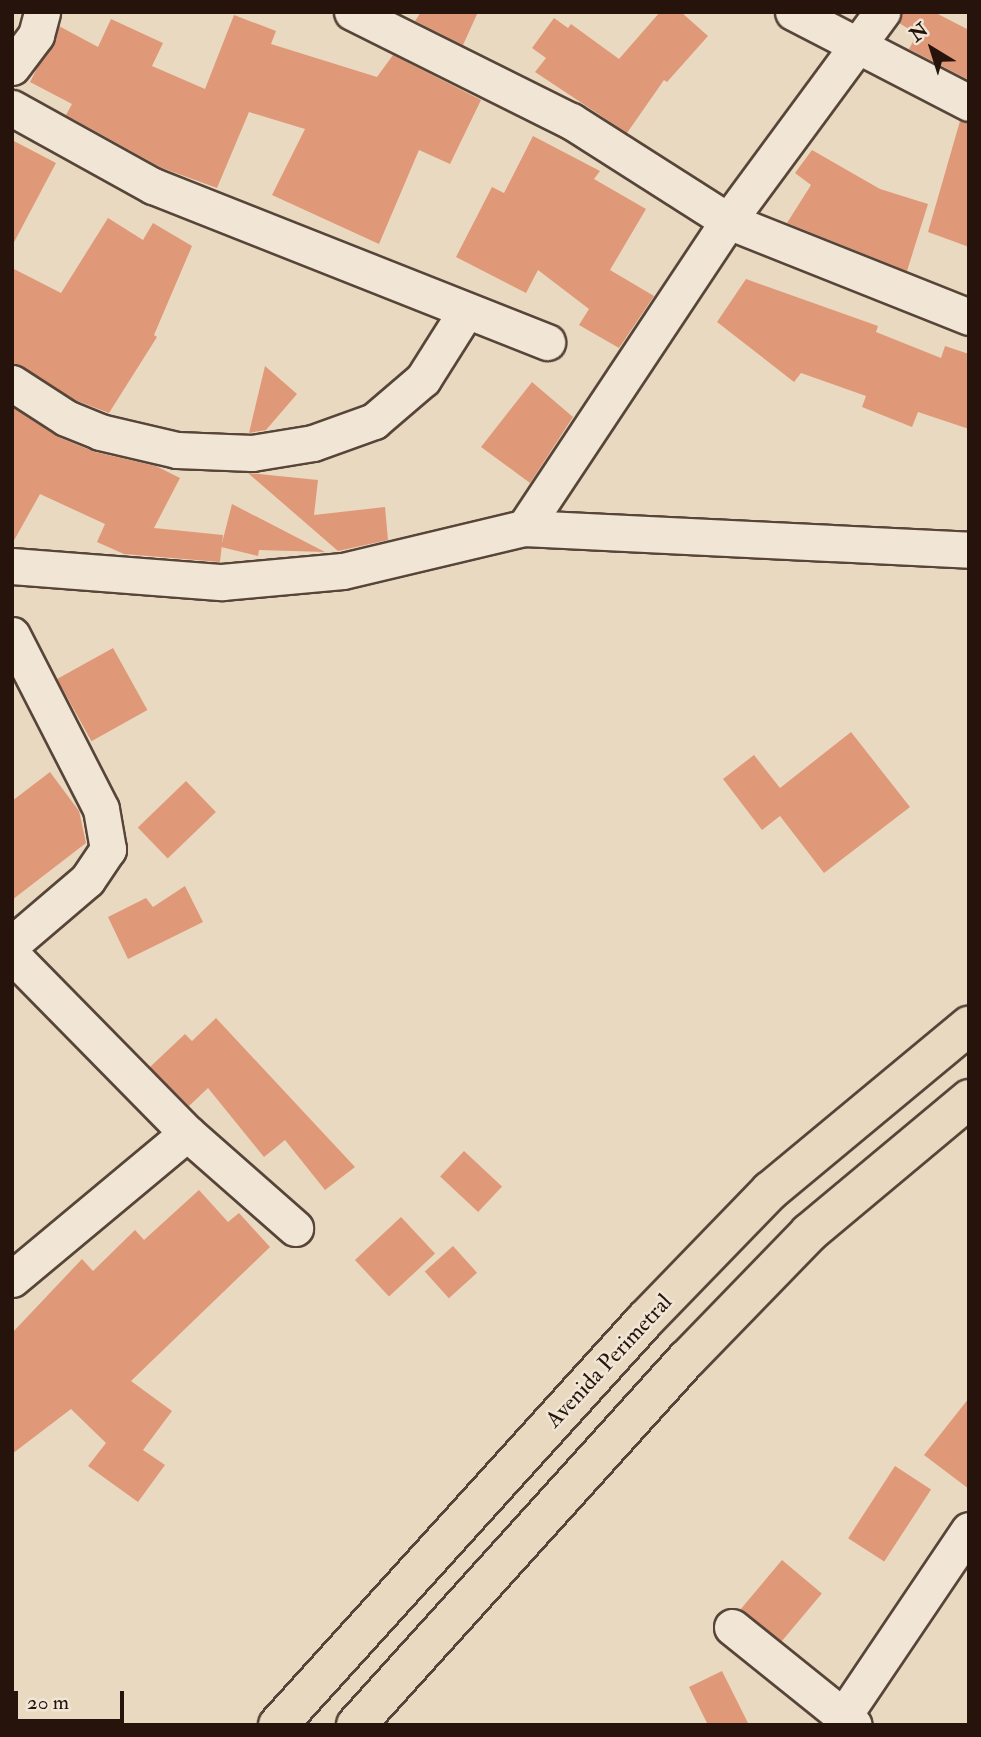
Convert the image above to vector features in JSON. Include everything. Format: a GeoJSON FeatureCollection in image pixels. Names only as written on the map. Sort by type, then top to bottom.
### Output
{"type":"FeatureCollection","features":[{"type":"Feature","properties":{"kind":"main road","name":"Avenida Perimetral"},"geometry":{"type":"LineString","coordinates":[[278,1725],[645,1320],[770,1191],[969,1026]]}},
{"type":"Feature","properties":{"kind":"main road"},"geometry":{"type":"LineString","coordinates":[[356,1725],[687,1359],[809,1233],[969,1099]]}},
{"type":"Feature","properties":{"kind":"street"},"geometry":{"type":"LineString","coordinates":[[12,67],[36,35],[42,12]]}},
{"type":"Feature","properties":{"kind":"street"},"geometry":{"type":"LineString","coordinates":[[352,12],[571,121],[729,221],[969,317]]}},
{"type":"Feature","properties":{"kind":"street"},"geometry":{"type":"LineString","coordinates":[[793,12],[856,47],[969,103]]}},
{"type":"Feature","properties":{"kind":"street"},"geometry":{"type":"LineString","coordinates":[[524,528],[729,221],[882,12]]}},
{"type":"Feature","properties":{"kind":"street"},"geometry":{"type":"LineString","coordinates":[[12,108],[153,186],[547,342]]}},
{"type":"Feature","properties":{"kind":"street"},"geometry":{"type":"LineString","coordinates":[[12,383],[66,418],[100,432],[177,450],[252,453],[313,443],[374,421],[423,379],[466,311]]}},
{"type":"Feature","properties":{"kind":"street"},"geometry":{"type":"LineString","coordinates":[[12,565],[222,582],[342,571],[524,528],[969,550]]}},
{"type":"Feature","properties":{"kind":"street"},"geometry":{"type":"LineString","coordinates":[[12,635],[101,810],[108,849],[87,880],[12,944]]}},
{"type":"Feature","properties":{"kind":"street"},"geometry":{"type":"LineString","coordinates":[[12,955],[187,1133],[295,1228]]}},
{"type":"Feature","properties":{"kind":"street"},"geometry":{"type":"LineString","coordinates":[[12,1279],[187,1133]]}},
{"type":"Feature","properties":{"kind":"street"},"geometry":{"type":"LineString","coordinates":[[732,1627],[849,1720],[969,1531]]}},
{"type":"Feature","properties":{"kind":"building"},"geometry":{"type":"Polygon","coordinates":[[[421,12],[478,12],[463,45],[415,21],[421,12]]]}},
{"type":"Feature","properties":{"kind":"building"},"geometry":{"type":"Polygon","coordinates":[[[660,12],[681,12],[708,36],[667,82],[664,80],[627,133],[535,72],[546,58],[532,48],[554,18],[568,28],[571,24],[619,59],[660,12]]]}},
{"type":"Feature","properties":{"kind":"building"},"geometry":{"type":"Polygon","coordinates":[[[902,12],[934,12],[969,30],[969,80],[909,49],[917,34],[899,23],[902,12]]]}},
{"type":"Feature","properties":{"kind":"building"},"geometry":{"type":"Polygon","coordinates":[[[234,15],[276,31],[271,44],[377,77],[393,55],[481,100],[450,164],[419,150],[379,244],[272,195],[305,129],[249,112],[217,188],[162,168],[66,115],[72,104],[30,82],[59,26],[98,47],[111,19],[163,43],[152,66],[205,89],[234,15]]]}},
{"type":"Feature","properties":{"kind":"building"},"geometry":{"type":"Polygon","coordinates":[[[960,121],[969,123],[969,247],[928,232],[960,121]]]}},
{"type":"Feature","properties":{"kind":"building"},"geometry":{"type":"Polygon","coordinates":[[[533,136],[600,171],[594,179],[646,209],[610,270],[654,296],[619,348],[579,325],[589,309],[538,270],[526,293],[456,257],[492,187],[504,193],[533,136]]]}},
{"type":"Feature","properties":{"kind":"building"},"geometry":{"type":"Polygon","coordinates":[[[12,140],[56,163],[12,246],[12,140]]]}},
{"type":"Feature","properties":{"kind":"building"},"geometry":{"type":"Polygon","coordinates":[[[812,150],[880,189],[928,204],[907,271],[787,223],[811,185],[795,173],[812,150]]]}},
{"type":"Feature","properties":{"kind":"building"},"geometry":{"type":"Polygon","coordinates":[[[108,218],[143,240],[153,223],[192,246],[154,335],[157,337],[109,413],[75,400],[12,363],[12,268],[61,293],[108,218]]]}},
{"type":"Feature","properties":{"kind":"building"},"geometry":{"type":"Polygon","coordinates":[[[746,279],[878,326],[876,332],[941,358],[945,346],[969,354],[969,429],[918,412],[912,427],[862,407],[866,396],[801,373],[794,382],[717,322],[746,279]]]}},
{"type":"Feature","properties":{"kind":"building"},"geometry":{"type":"Polygon","coordinates":[[[265,366],[297,394],[266,430],[249,433],[265,366]]]}},
{"type":"Feature","properties":{"kind":"building"},"geometry":{"type":"Polygon","coordinates":[[[532,382],[573,417],[530,483],[481,447],[532,382]]]}},
{"type":"Feature","properties":{"kind":"building"},"geometry":{"type":"Polygon","coordinates":[[[12,407],[58,437],[95,452],[156,466],[180,478],[154,528],[223,535],[220,562],[124,554],[97,542],[105,524],[40,494],[12,544],[12,407]]]}},
{"type":"Feature","properties":{"kind":"building"},"geometry":{"type":"Polygon","coordinates":[[[248,473],[318,480],[314,515],[385,507],[388,540],[338,551],[248,473]]]}},
{"type":"Feature","properties":{"kind":"building"},"geometry":{"type":"Polygon","coordinates":[[[232,504],[325,552],[259,550],[258,556],[221,547],[232,504]]]}},
{"type":"Feature","properties":{"kind":"building"},"geometry":{"type":"Polygon","coordinates":[[[113,648],[147,710],[91,741],[57,679],[113,648]]]}},
{"type":"Feature","properties":{"kind":"building"},"geometry":{"type":"Polygon","coordinates":[[[851,732],[910,807],[824,873],[780,816],[762,830],[723,779],[754,755],[780,788],[851,732]]]}},
{"type":"Feature","properties":{"kind":"building"},"geometry":{"type":"Polygon","coordinates":[[[50,772],[79,811],[86,843],[12,900],[12,801],[50,772]]]}},
{"type":"Feature","properties":{"kind":"building"},"geometry":{"type":"Polygon","coordinates":[[[186,781],[216,812],[168,858],[138,828],[186,781]]]}},
{"type":"Feature","properties":{"kind":"building"},"geometry":{"type":"Polygon","coordinates":[[[185,886],[203,922],[128,959],[108,917],[146,898],[153,907],[185,886]]]}},
{"type":"Feature","properties":{"kind":"building"},"geometry":{"type":"Polygon","coordinates":[[[216,1018],[355,1167],[325,1190],[285,1140],[264,1157],[208,1088],[189,1106],[150,1067],[185,1034],[192,1041],[216,1018]]]}},
{"type":"Feature","properties":{"kind":"building"},"geometry":{"type":"Polygon","coordinates":[[[464,1151],[502,1186],[478,1212],[440,1177],[464,1151]]]}},
{"type":"Feature","properties":{"kind":"building"},"geometry":{"type":"Polygon","coordinates":[[[199,1190],[228,1222],[239,1213],[270,1247],[131,1381],[172,1411],[143,1450],[165,1465],[138,1502],[88,1466],[106,1443],[71,1409],[12,1454],[12,1333],[82,1259],[93,1271],[135,1230],[144,1240],[199,1190]]]}},
{"type":"Feature","properties":{"kind":"building"},"geometry":{"type":"Polygon","coordinates":[[[401,1217],[435,1254],[389,1297],[355,1260],[401,1217]]]}},
{"type":"Feature","properties":{"kind":"building"},"geometry":{"type":"Polygon","coordinates":[[[453,1246],[477,1273],[449,1298],[425,1271],[453,1246]]]}},
{"type":"Feature","properties":{"kind":"building"},"geometry":{"type":"Polygon","coordinates":[[[969,1398],[969,1489],[924,1455],[969,1398]]]}},
{"type":"Feature","properties":{"kind":"building"},"geometry":{"type":"Polygon","coordinates":[[[895,1466],[931,1489],[884,1562],[848,1538],[895,1466]]]}},
{"type":"Feature","properties":{"kind":"building"},"geometry":{"type":"Polygon","coordinates":[[[782,1560],[822,1593],[780,1643],[740,1610],[782,1560]]]}},
{"type":"Feature","properties":{"kind":"building"},"geometry":{"type":"Polygon","coordinates":[[[722,1671],[749,1725],[708,1725],[689,1687],[722,1671]]]}}]}
